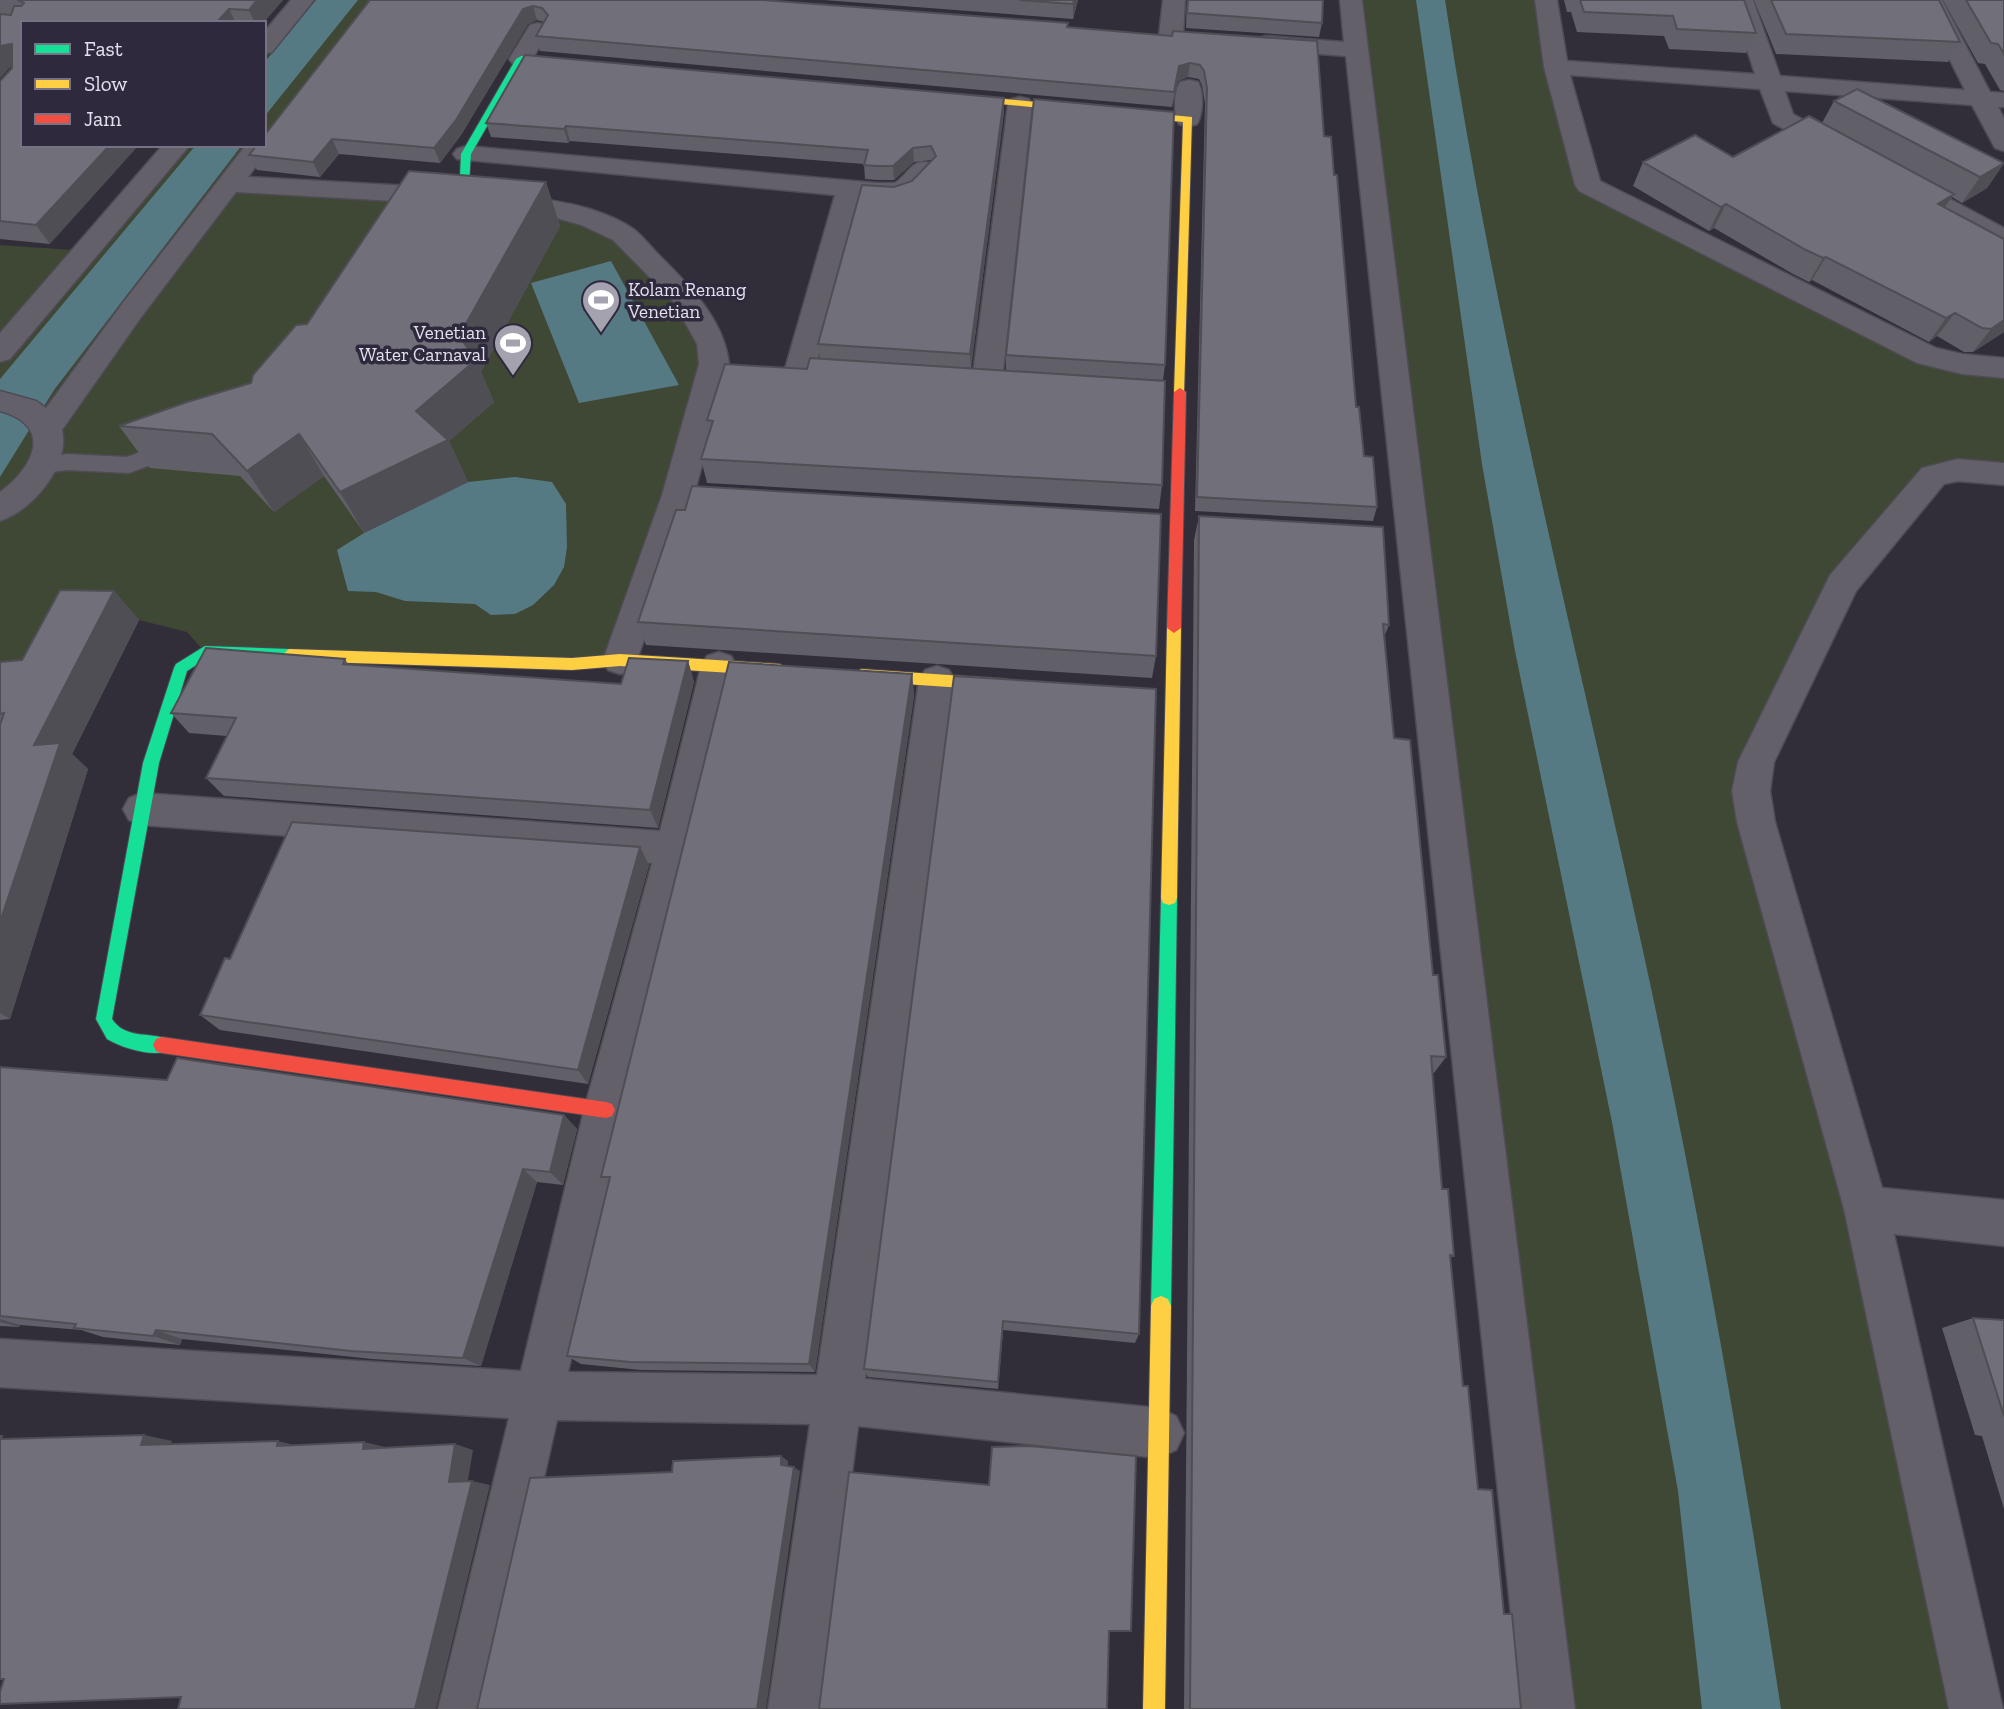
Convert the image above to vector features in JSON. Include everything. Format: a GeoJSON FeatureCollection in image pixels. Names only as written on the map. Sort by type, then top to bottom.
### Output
{"type":"FeatureCollection","features":[{"type":"Feature","properties":{"kind":"street"},"geometry":{"type":"LineString","coordinates":[[266,45],[303,0]]}},
{"type":"Feature","properties":{"kind":"street"},"geometry":{"type":"LineString","coordinates":[[1171,36],[1174,0]]}},
{"type":"Feature","properties":{"kind":"street"},"geometry":{"type":"LineString","coordinates":[[1351,0],[1399,537],[1548,1709]]}},
{"type":"Feature","properties":{"kind":"street"},"geometry":{"type":"LineString","coordinates":[[1545,0],[1556,67],[1588,186],[1927,356],[1962,364],[2004,368]]}},
{"type":"Feature","properties":{"kind":"street"},"geometry":{"type":"LineString","coordinates":[[1742,0],[1784,120],[1858,160]]}},
{"type":"Feature","properties":{"kind":"street"},"geometry":{"type":"LineString","coordinates":[[1931,0],[1993,99],[2004,143]]}},
{"type":"Feature","properties":{"kind":"street"},"geometry":{"type":"LineString","coordinates":[[463,197],[466,154],[538,30]]}},
{"type":"Feature","properties":{"kind":"street"},"geometry":{"type":"LineString","coordinates":[[1143,34],[1198,38]]}},
{"type":"Feature","properties":{"kind":"street"},"geometry":{"type":"LineString","coordinates":[[1238,41],[1356,50]]}},
{"type":"Feature","properties":{"kind":"street"},"geometry":{"type":"LineString","coordinates":[[521,59],[590,65]]}},
{"type":"Feature","properties":{"kind":"street"},"geometry":{"type":"LineString","coordinates":[[1556,67],[1993,99]]}},
{"type":"Feature","properties":{"kind":"street"},"geometry":{"type":"LineString","coordinates":[[1154,1709],[1166,696],[1176,525],[1166,393],[1189,87]]}},
{"type":"Feature","properties":{"kind":"street"},"geometry":{"type":"LineString","coordinates":[[937,96],[1188,119]]}},
{"type":"Feature","properties":{"kind":"street"},"geometry":{"type":"LineString","coordinates":[[988,381],[1020,104]]}},
{"type":"Feature","properties":{"kind":"street"},"geometry":{"type":"LineString","coordinates":[[0,352],[175,147]]}},
{"type":"Feature","properties":{"kind":"street"},"geometry":{"type":"LineString","coordinates":[[47,429],[81,379],[257,147]]}},
{"type":"Feature","properties":{"kind":"street"},"geometry":{"type":"LineString","coordinates":[[466,154],[904,191],[913,184],[922,169]]}},
{"type":"Feature","properties":{"kind":"street"},"geometry":{"type":"LineString","coordinates":[[1882,173],[2004,239]]}},
{"type":"Feature","properties":{"kind":"street"},"geometry":{"type":"LineString","coordinates":[[228,184],[463,197],[550,208],[591,219],[623,234],[684,296],[727,365],[692,496],[620,660]]}},
{"type":"Feature","properties":{"kind":"street"},"geometry":{"type":"LineString","coordinates":[[801,369],[850,188]]}},
{"type":"Feature","properties":{"kind":"street"},"geometry":{"type":"LineString","coordinates":[[0,391],[11,396],[33,395],[81,379]]}},
{"type":"Feature","properties":{"kind":"street"},"geometry":{"type":"LineString","coordinates":[[0,401],[27,409],[43,422],[50,440],[44,465],[27,488],[0,509]]}},
{"type":"Feature","properties":{"kind":"street"},"geometry":{"type":"LineString","coordinates":[[1976,1709],[1866,1209],[1756,822],[1751,791],[1756,762],[1842,584],[1922,486],[1941,471],[2004,474]]}},
{"type":"Feature","properties":{"kind":"street"},"geometry":{"type":"LineString","coordinates":[[606,1110],[116,1038],[107,1030],[104,1019],[150,763],[181,667],[205,652],[559,664],[620,660],[801,671]]}},
{"type":"Feature","properties":{"kind":"street"},"geometry":{"type":"LineString","coordinates":[[465,1709],[606,1110],[675,848],[719,666]]}},
{"type":"Feature","properties":{"kind":"street"},"geometry":{"type":"LineString","coordinates":[[842,674],[1020,686]]}},
{"type":"Feature","properties":{"kind":"street"},"geometry":{"type":"LineString","coordinates":[[795,1709],[937,680]]}},
{"type":"Feature","properties":{"kind":"street"},"geometry":{"type":"LineString","coordinates":[[142,809],[675,848]]}},
{"type":"Feature","properties":{"kind":"street"},"geometry":{"type":"LineString","coordinates":[[1866,1209],[2004,1223]]}},
{"type":"Feature","properties":{"kind":"street"},"geometry":{"type":"LineString","coordinates":[[0,1363],[540,1396],[837,1400],[1159,1433]]}},
{"type":"Feature","properties":{"kind":"lane"},"geometry":{"type":"LineString","coordinates":[[44,465],[129,464],[193,441]]}},
{"type":"Feature","properties":{"kind":"green space"},"geometry":{"type":"Polygon","coordinates":[[[303,0],[374,0],[266,136],[266,45],[303,0]]]}},
{"type":"Feature","properties":{"kind":"green space"},"geometry":{"type":"Polygon","coordinates":[[[1351,0],[1546,0],[1588,185],[1927,356],[2004,368],[2004,474],[1952,470],[1842,584],[1756,762],[1976,1709],[1548,1709],[1351,0]]]}},
{"type":"Feature","properties":{"kind":"green space"},"geometry":{"type":"Polygon","coordinates":[[[175,147],[257,147],[229,184],[416,205],[550,208],[623,234],[712,344],[620,660],[205,652],[187,632],[139,620],[0,684],[0,245],[87,251],[175,147]]]}},
{"type":"Feature","properties":{"kind":"water"},"geometry":{"type":"Polygon","coordinates":[[[316,0],[358,0],[266,115],[266,61],[316,0]]]}},
{"type":"Feature","properties":{"kind":"water"},"geometry":{"type":"Polygon","coordinates":[[[1416,0],[1445,0],[1486,239],[1536,477],[1643,951],[1701,1234],[1781,1709],[1702,1709],[1678,1491],[1612,1122],[1515,651],[1482,464],[1416,0]]]}},
{"type":"Feature","properties":{"kind":"water"},"geometry":{"type":"Polygon","coordinates":[[[194,147],[240,147],[54,390],[0,477],[0,379],[194,147]]]}},
{"type":"Feature","properties":{"kind":"water","name":"Kolam Renang Venetian"},"geometry":{"type":"Polygon","coordinates":[[[611,261],[679,385],[579,403],[531,283],[611,261]]]}},
{"type":"Feature","properties":{"kind":"water"},"geometry":{"type":"Polygon","coordinates":[[[515,477],[552,482],[566,504],[567,547],[564,567],[554,585],[533,605],[515,614],[491,615],[475,604],[405,601],[376,592],[348,591],[337,550],[364,533],[468,482],[515,477]]]}},
{"type":"Feature","properties":{"kind":"building"},"geometry":{"type":"Polygon","coordinates":[[[18,0],[257,0],[249,10],[229,9],[218,21],[21,21],[21,147],[108,147],[36,225],[0,221],[0,81],[12,68],[12,44],[0,46],[0,14],[11,15],[14,6],[24,3],[18,0]]]}},
{"type":"Feature","properties":{"kind":"building"},"geometry":{"type":"Polygon","coordinates":[[[370,0],[763,0],[1068,23],[1067,27],[1172,36],[1173,31],[1317,41],[1324,136],[1331,137],[1334,175],[1337,175],[1356,407],[1359,407],[1364,456],[1373,457],[1377,507],[1197,497],[1207,88],[1200,65],[1190,63],[1179,66],[1174,92],[536,36],[548,15],[542,8],[533,6],[523,9],[456,120],[434,148],[332,139],[313,162],[249,155],[255,147],[266,147],[266,133],[370,0]]]}},
{"type":"Feature","properties":{"kind":"building"},"geometry":{"type":"Polygon","coordinates":[[[1019,0],[1074,0],[1073,4],[1019,0]]]}},
{"type":"Feature","properties":{"kind":"building"},"geometry":{"type":"Polygon","coordinates":[[[1188,0],[1323,0],[1322,23],[1187,13],[1188,0]]]}},
{"type":"Feature","properties":{"kind":"building"},"geometry":{"type":"Polygon","coordinates":[[[1580,0],[1744,0],[1756,33],[1677,29],[1673,16],[1584,12],[1580,0]]]}},
{"type":"Feature","properties":{"kind":"building"},"geometry":{"type":"Polygon","coordinates":[[[1771,0],[1939,0],[1960,42],[1786,34],[1771,0]]]}},
{"type":"Feature","properties":{"kind":"building"},"geometry":{"type":"Polygon","coordinates":[[[1966,0],[2004,0],[2004,54],[1998,44],[1991,43],[1966,0]]]}},
{"type":"Feature","properties":{"kind":"building"},"geometry":{"type":"Polygon","coordinates":[[[525,55],[1004,98],[970,354],[818,344],[862,185],[894,187],[912,181],[936,156],[931,146],[913,148],[893,166],[876,166],[864,165],[868,150],[566,126],[564,129],[486,123],[525,55]]]}},
{"type":"Feature","properties":{"kind":"building"},"geometry":{"type":"Polygon","coordinates":[[[1857,89],[2004,163],[1980,177],[1834,101],[1857,89]]]}},
{"type":"Feature","properties":{"kind":"building"},"geometry":{"type":"Polygon","coordinates":[[[1034,99],[1174,112],[1165,365],[1006,355],[1034,99]]]}},
{"type":"Feature","properties":{"kind":"building"},"geometry":{"type":"Polygon","coordinates":[[[1809,116],[1954,194],[1938,204],[2004,239],[2004,320],[1991,329],[1982,328],[1955,313],[1946,318],[1826,257],[1806,250],[1726,204],[1721,207],[1643,162],[1695,135],[1733,157],[1809,116]]]}},
{"type":"Feature","properties":{"kind":"building"},"geometry":{"type":"Polygon","coordinates":[[[409,171],[546,182],[459,336],[476,360],[416,411],[448,440],[340,492],[299,434],[247,471],[212,434],[119,426],[251,383],[253,375],[296,325],[307,324],[409,171]]]}},
{"type":"Feature","properties":{"kind":"building"},"geometry":{"type":"Polygon","coordinates":[[[810,358],[1165,381],[1162,485],[701,459],[713,421],[707,420],[725,364],[807,369],[810,358]]]}},
{"type":"Feature","properties":{"kind":"building"},"geometry":{"type":"Polygon","coordinates":[[[692,486],[1161,514],[1156,656],[638,622],[676,510],[685,510],[692,486]]]}},
{"type":"Feature","properties":{"kind":"building"},"geometry":{"type":"Polygon","coordinates":[[[1199,516],[1383,527],[1389,625],[1383,624],[1394,738],[1410,740],[1433,975],[1438,975],[1446,1057],[1431,1056],[1442,1189],[1448,1189],[1454,1256],[1450,1255],[1463,1386],[1468,1386],[1478,1489],[1492,1490],[1504,1614],[1512,1614],[1521,1709],[1190,1709],[1199,516]]]}},
{"type":"Feature","properties":{"kind":"building"},"geometry":{"type":"Polygon","coordinates":[[[60,590],[114,591],[34,745],[60,743],[0,922],[0,725],[4,713],[0,714],[0,662],[22,660],[60,590]]]}},
{"type":"Feature","properties":{"kind":"building"},"geometry":{"type":"Polygon","coordinates":[[[206,648],[345,659],[343,664],[621,684],[629,658],[688,661],[650,810],[206,778],[236,718],[171,713],[206,648]]]}},
{"type":"Feature","properties":{"kind":"building"},"geometry":{"type":"Polygon","coordinates":[[[729,662],[912,674],[809,1364],[630,1362],[567,1356],[610,1177],[601,1177],[729,662]]]}},
{"type":"Feature","properties":{"kind":"building"},"geometry":{"type":"Polygon","coordinates":[[[954,676],[1156,689],[1139,1334],[1003,1321],[998,1382],[864,1369],[954,676]]]}},
{"type":"Feature","properties":{"kind":"building"},"geometry":{"type":"Polygon","coordinates":[[[292,822],[640,847],[578,1070],[200,1015],[225,958],[230,959],[292,822]]]}},
{"type":"Feature","properties":{"kind":"building"},"geometry":{"type":"Polygon","coordinates":[[[177,1058],[564,1115],[550,1172],[523,1169],[463,1358],[351,1351],[156,1330],[153,1336],[74,1328],[76,1324],[0,1316],[0,1067],[167,1080],[177,1058]]]}},
{"type":"Feature","properties":{"kind":"building"},"geometry":{"type":"Polygon","coordinates":[[[1973,1318],[2004,1320],[2004,1416],[1973,1318]]]}},
{"type":"Feature","properties":{"kind":"building"},"geometry":{"type":"Polygon","coordinates":[[[144,1435],[141,1445],[278,1441],[277,1446],[364,1442],[363,1449],[455,1444],[449,1482],[472,1481],[415,1709],[178,1709],[181,1697],[0,1704],[4,1679],[0,1679],[0,1436],[1,1439],[144,1435]]]}},
{"type":"Feature","properties":{"kind":"building"},"geometry":{"type":"Polygon","coordinates":[[[1030,1446],[1136,1456],[1131,1631],[1109,1631],[1107,1709],[819,1709],[849,1472],[989,1485],[992,1447],[1030,1446]]]}},
{"type":"Feature","properties":{"kind":"building"},"geometry":{"type":"Polygon","coordinates":[[[781,1456],[781,1465],[794,1467],[757,1709],[477,1709],[530,1478],[672,1472],[673,1461],[781,1456]]]}},
{"type":"Feature","properties":{"kind":"traffic: fast"},"geometry":{"type":"LineString","coordinates":[[463,197],[466,154],[521,59],[576,64]]}},
{"type":"Feature","properties":{"kind":"traffic: fast"},"geometry":{"type":"LineString","coordinates":[[162,1045],[120,1038],[113,1033],[104,1019],[151,763],[181,668],[205,652],[289,655]]}},
{"type":"Feature","properties":{"kind":"traffic: fast"},"geometry":{"type":"LineString","coordinates":[[1161,1306],[1169,898]]}},
{"type":"Feature","properties":{"kind":"traffic: slow"},"geometry":{"type":"LineString","coordinates":[[953,97],[1188,119],[1180,392]]}},
{"type":"Feature","properties":{"kind":"traffic: slow"},"geometry":{"type":"LineString","coordinates":[[1169,898],[1174,628]]}},
{"type":"Feature","properties":{"kind":"traffic: slow"},"geometry":{"type":"LineString","coordinates":[[289,655],[572,664],[620,660],[780,670]]}},
{"type":"Feature","properties":{"kind":"traffic: slow"},"geometry":{"type":"LineString","coordinates":[[861,675],[1007,685]]}},
{"type":"Feature","properties":{"kind":"traffic: slow"},"geometry":{"type":"LineString","coordinates":[[1154,1709],[1161,1306]]}},
{"type":"Feature","properties":{"kind":"traffic: jam"},"geometry":{"type":"LineString","coordinates":[[1174,628],[1180,392]]}},
{"type":"Feature","properties":{"kind":"traffic: jam"},"geometry":{"type":"LineString","coordinates":[[162,1045],[606,1110]]}},
{"type":"Feature","properties":{"kind":"place","name":"Kolam Renang Venetian"},"geometry":{"type":"Point","coordinates":[601,334]}},
{"type":"Feature","properties":{"kind":"place","name":"Venetian Water Carnaval"},"geometry":{"type":"Point","coordinates":[513,377]}}]}
